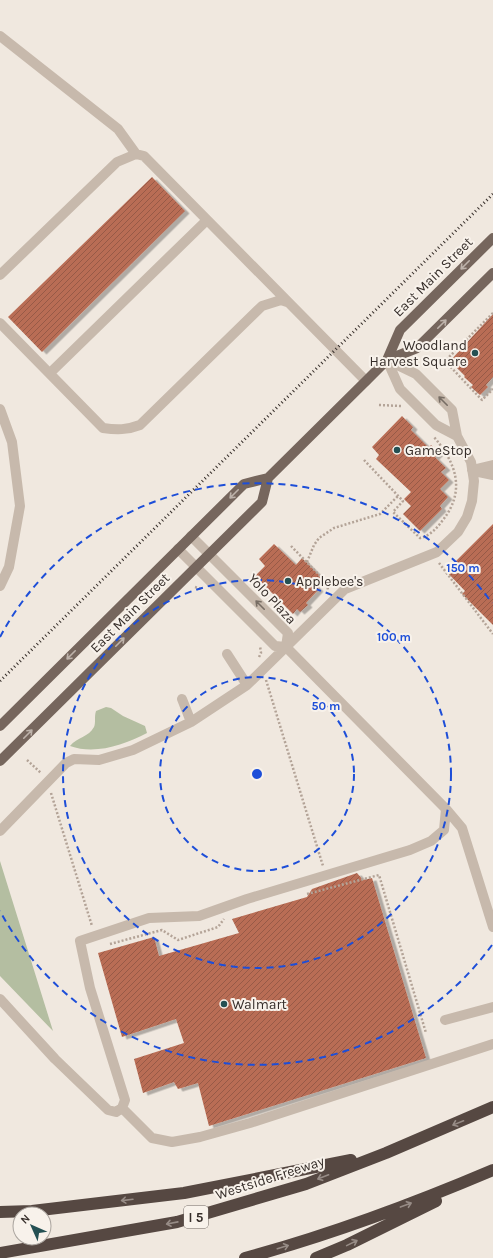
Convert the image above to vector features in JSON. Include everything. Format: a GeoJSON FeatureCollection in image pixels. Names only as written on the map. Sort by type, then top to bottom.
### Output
{"type":"FeatureCollection","features":[{"type":"Feature","properties":{"kind":"highway","name":"Westside Freeway"},"geometry":{"type":"LineString","coordinates":[[0,1254],[177,1222],[306,1184],[386,1153],[493,1107]]}},
{"type":"Feature","properties":{"kind":"highway"},"geometry":{"type":"LineString","coordinates":[[0,1212],[32,1211],[184,1193],[386,1153]]}},
{"type":"Feature","properties":{"kind":"highway"},"geometry":{"type":"LineString","coordinates":[[245,1258],[375,1216],[434,1195],[493,1170]]}},
{"type":"Feature","properties":{"kind":"highway"},"geometry":{"type":"LineString","coordinates":[[316,1258],[347,1245],[493,1174]]}},
{"type":"Feature","properties":{"kind":"main road","name":"East Main Street"},"geometry":{"type":"LineString","coordinates":[[0,726],[244,484],[268,478],[366,381],[387,360],[400,330],[493,238]]}},
{"type":"Feature","properties":{"kind":"main road","name":"East Main Street"},"geometry":{"type":"LineString","coordinates":[[387,360],[417,348],[493,273]]}},
{"type":"Feature","properties":{"kind":"main road","name":"East Main Street"},"geometry":{"type":"LineString","coordinates":[[0,761],[262,502],[268,478]]}},
{"type":"Feature","properties":{"kind":"lane"},"geometry":{"type":"LineString","coordinates":[[0,36],[118,129],[136,154]]}},
{"type":"Feature","properties":{"kind":"lane"},"geometry":{"type":"LineString","coordinates":[[0,275],[117,162],[136,154],[144,156],[366,381]]}},
{"type":"Feature","properties":{"kind":"lane"},"geometry":{"type":"LineString","coordinates":[[50,373],[207,220]]}},
{"type":"Feature","properties":{"kind":"lane"},"geometry":{"type":"LineString","coordinates":[[0,323],[103,428],[116,430],[128,429],[140,425],[262,306],[281,300],[287,302]]}},
{"type":"Feature","properties":{"kind":"lane"},"geometry":{"type":"LineString","coordinates":[[387,360],[400,389],[436,425],[457,436]]}},
{"type":"Feature","properties":{"kind":"lane"},"geometry":{"type":"LineString","coordinates":[[0,831],[47,780],[66,763],[74,759],[99,760],[133,750],[191,722],[247,685],[345,589],[434,553],[458,532],[467,517],[472,501],[474,481],[471,462],[457,436],[452,410],[416,374],[387,360]]}},
{"type":"Feature","properties":{"kind":"lane"},"geometry":{"type":"LineString","coordinates":[[0,409],[12,442],[20,506],[9,567],[0,586]]}},
{"type":"Feature","properties":{"kind":"lane"},"geometry":{"type":"LineString","coordinates":[[472,470],[493,464]]}},
{"type":"Feature","properties":{"kind":"lane"},"geometry":{"type":"LineString","coordinates":[[472,470],[493,475]]}},
{"type":"Feature","properties":{"kind":"lane","name":"Yolo Plaza"},"geometry":{"type":"LineString","coordinates":[[178,549],[275,646],[286,647],[288,633],[191,536]]}},
{"type":"Feature","properties":{"kind":"lane"},"geometry":{"type":"LineString","coordinates":[[286,647],[446,809],[462,828],[493,926]]}},
{"type":"Feature","properties":{"kind":"lane"},"geometry":{"type":"LineString","coordinates":[[227,654],[247,685]]}},
{"type":"Feature","properties":{"kind":"lane"},"geometry":{"type":"LineString","coordinates":[[182,699],[191,722]]}},
{"type":"Feature","properties":{"kind":"lane"},"geometry":{"type":"LineString","coordinates":[[0,999],[55,1059],[108,1110],[116,1112],[122,1108],[125,1100],[90,988],[80,948],[80,941],[148,918],[199,916],[247,899],[404,852],[431,841],[444,830],[446,809]]}},
{"type":"Feature","properties":{"kind":"lane"},"geometry":{"type":"LineString","coordinates":[[445,1020],[493,1007]]}},
{"type":"Feature","properties":{"kind":"lane"},"geometry":{"type":"LineString","coordinates":[[122,1108],[152,1138],[172,1142],[200,1137],[250,1123],[493,1044]]}},
{"type":"Feature","properties":{"kind":"path"},"geometry":{"type":"LineString","coordinates":[[493,313],[445,361],[482,400],[493,389]]}},
{"type":"Feature","properties":{"kind":"path"},"geometry":{"type":"LineString","coordinates":[[379,405],[403,407]]}},
{"type":"Feature","properties":{"kind":"path"},"geometry":{"type":"LineString","coordinates":[[364,460],[403,501],[393,512],[420,538],[428,536],[450,511],[454,500],[456,484],[454,466],[446,451],[431,434]]}},
{"type":"Feature","properties":{"kind":"path"},"geometry":{"type":"LineString","coordinates":[[307,562],[314,545],[319,538],[334,528],[380,514],[398,496]]}},
{"type":"Feature","properties":{"kind":"path"},"geometry":{"type":"LineString","coordinates":[[428,536],[440,566],[493,634]]}},
{"type":"Feature","properties":{"kind":"path"},"geometry":{"type":"LineString","coordinates":[[291,546],[327,583],[328,591]]}},
{"type":"Feature","properties":{"kind":"path"},"geometry":{"type":"LineString","coordinates":[[195,587],[208,592]]}},
{"type":"Feature","properties":{"kind":"path"},"geometry":{"type":"LineString","coordinates":[[257,642],[261,653],[254,663],[265,676],[329,888]]}},
{"type":"Feature","properties":{"kind":"path"},"geometry":{"type":"LineString","coordinates":[[27,760],[55,788],[51,793],[95,936]]}},
{"type":"Feature","properties":{"kind":"path"},"geometry":{"type":"LineString","coordinates":[[300,896],[379,875],[426,1033]]}},
{"type":"Feature","properties":{"kind":"path"},"geometry":{"type":"LineString","coordinates":[[106,946],[162,930],[178,940],[218,927],[226,917]]}},
{"type":"Feature","properties":{"kind":"green space"},"geometry":{"type":"Polygon","coordinates":[[[106,707],[111,708],[123,716],[145,726],[147,733],[119,745],[99,749],[80,749],[70,746],[92,730],[95,725],[96,711],[106,707]]]}},
{"type":"Feature","properties":{"kind":"green space"},"geometry":{"type":"Polygon","coordinates":[[[0,861],[53,1031],[0,976],[0,861]]]}},
{"type":"Feature","properties":{"kind":"building"},"geometry":{"type":"Polygon","coordinates":[[[152,177],[185,211],[42,352],[8,317],[152,177]]]}},
{"type":"Feature","properties":{"kind":"building","name":"Woodland Harvest Square"},"geometry":{"type":"Polygon","coordinates":[[[493,314],[493,377],[486,385],[488,387],[480,395],[471,387],[473,385],[450,361],[493,314]]]}},
{"type":"Feature","properties":{"kind":"building"},"geometry":{"type":"Polygon","coordinates":[[[402,416],[413,427],[411,430],[429,448],[431,445],[439,453],[435,457],[446,468],[441,472],[449,480],[440,489],[448,497],[440,506],[442,509],[420,531],[403,514],[411,506],[404,499],[411,492],[376,459],[379,455],[372,447],[402,416]]]}},
{"type":"Feature","properties":{"kind":"building"},"geometry":{"type":"Polygon","coordinates":[[[493,524],[493,625],[462,594],[465,591],[446,571],[493,524]]]}},
{"type":"Feature","properties":{"kind":"building"},"geometry":{"type":"Polygon","coordinates":[[[274,544],[296,565],[302,558],[321,577],[314,584],[319,589],[306,603],[308,605],[300,612],[297,609],[293,614],[255,576],[265,566],[259,559],[274,544]]]}},
{"type":"Feature","properties":{"kind":"building"},"geometry":{"type":"Polygon","coordinates":[[[357,873],[363,880],[372,878],[426,1058],[209,1126],[198,1083],[178,1089],[174,1082],[143,1093],[134,1059],[184,1043],[176,1019],[122,1037],[98,953],[154,937],[159,956],[239,933],[232,919],[307,897],[312,889],[357,873]]]}},
{"type":"Feature","properties":{"kind":"railway"},"geometry":{"type":"LineString","coordinates":[[0,681],[493,194]]}},
{"type":"Feature","properties":{"kind":"place","name":"Woodland Harvest Square"},"geometry":{"type":"Point","coordinates":[475,353]}},
{"type":"Feature","properties":{"kind":"place","name":"GameStop"},"geometry":{"type":"Point","coordinates":[397,450]}},
{"type":"Feature","properties":{"kind":"place","name":"Applebee's"},"geometry":{"type":"Point","coordinates":[288,581]}},
{"type":"Feature","properties":{"kind":"place","name":"Walmart"},"geometry":{"type":"Point","coordinates":[224,1004]}}]}
